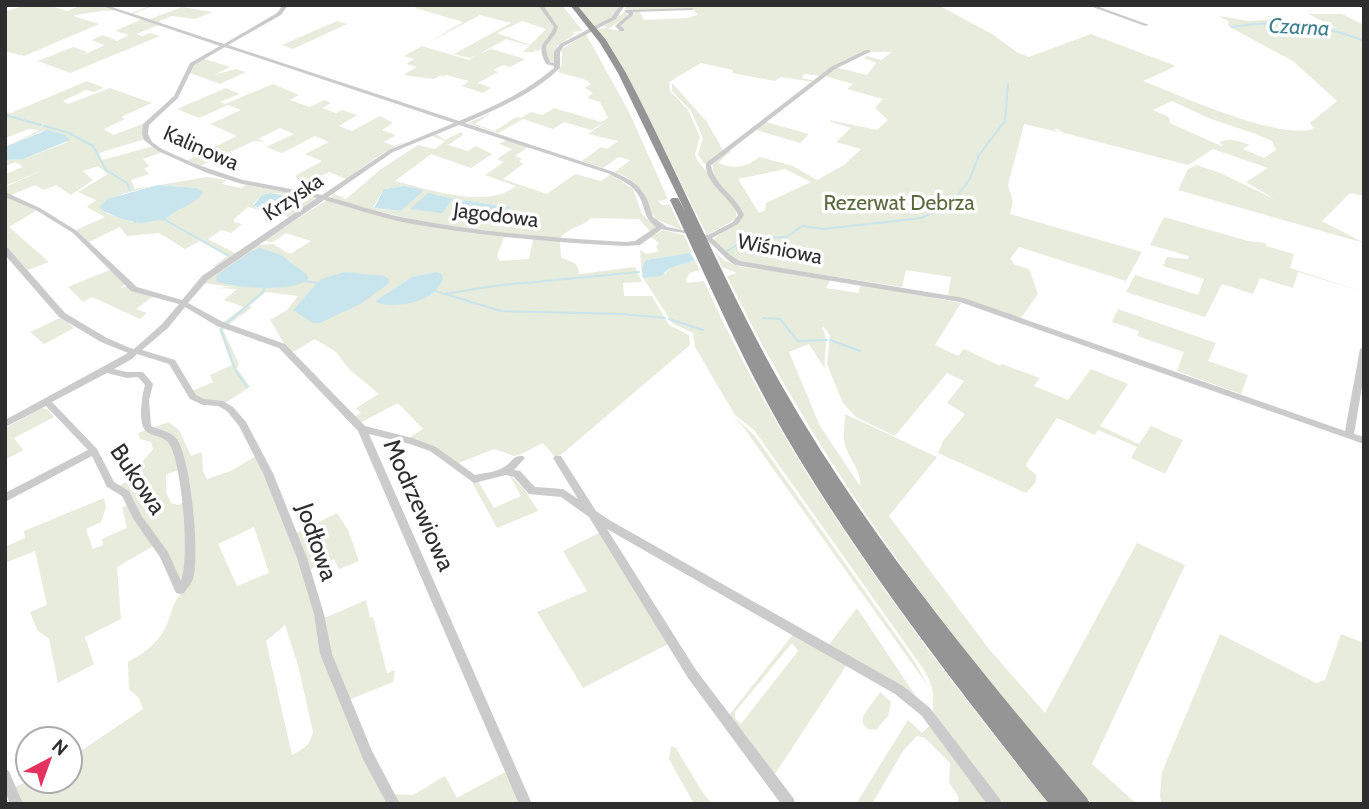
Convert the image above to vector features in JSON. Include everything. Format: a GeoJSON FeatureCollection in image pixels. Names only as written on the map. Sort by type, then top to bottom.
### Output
{"type":"FeatureCollection","features":[{"type":"Feature","properties":{"kind":"highway"},"geometry":{"type":"LineString","coordinates":[[566,5],[596,43],[615,74],[679,201]]}},
{"type":"Feature","properties":{"kind":"highway"},"geometry":{"type":"LineString","coordinates":[[573,5],[603,41],[622,73],[679,201],[781,416],[854,533],[951,667],[1061,804]]}},
{"type":"Feature","properties":{"kind":"highway"},"geometry":{"type":"LineString","coordinates":[[716,280],[792,414],[866,528],[963,660],[1081,804]]}},
{"type":"Feature","properties":{"kind":"street"},"geometry":{"type":"LineString","coordinates":[[100,5],[624,179],[643,197],[646,212],[652,220],[662,226]]}},
{"type":"Feature","properties":{"kind":"street","name":"Kalinowa"},"geometry":{"type":"LineString","coordinates":[[286,5],[279,14],[191,64],[176,97],[146,124],[147,140],[166,153],[214,176],[323,198]]}},
{"type":"Feature","properties":{"kind":"street"},"geometry":{"type":"LineString","coordinates":[[540,5],[556,27],[543,45],[543,51],[548,63],[558,65]]}},
{"type":"Feature","properties":{"kind":"street"},"geometry":{"type":"LineString","coordinates":[[1089,5],[1147,26]]}},
{"type":"Feature","properties":{"kind":"street"},"geometry":{"type":"LineString","coordinates":[[622,8],[630,11],[691,9]]}},
{"type":"Feature","properties":{"kind":"street","name":"Krzyska"},"geometry":{"type":"LineString","coordinates":[[5,424],[108,370],[136,352],[158,334],[193,289],[211,274],[399,147],[516,97],[551,74],[558,65],[559,48],[575,37],[608,22],[622,8]]}},
{"type":"Feature","properties":{"kind":"street"},"geometry":{"type":"LineString","coordinates":[[622,30],[618,26],[630,16],[630,11]]}},
{"type":"Feature","properties":{"kind":"street"},"geometry":{"type":"LineString","coordinates":[[709,237],[736,223],[741,215],[706,167],[833,68],[868,51]]}},
{"type":"Feature","properties":{"kind":"street"},"geometry":{"type":"LineString","coordinates":[[5,194],[38,209],[75,232],[134,289],[183,303]]}},
{"type":"Feature","properties":{"kind":"street","name":"Jagodowa"},"geometry":{"type":"LineString","coordinates":[[323,198],[401,219],[508,237],[626,244],[637,243],[662,226]]}},
{"type":"Feature","properties":{"kind":"street","name":"Wiśniowa"},"geometry":{"type":"LineString","coordinates":[[662,226],[709,237],[723,255],[738,263],[961,300],[1364,441]]}},
{"type":"Feature","properties":{"kind":"street","name":"Jodłowa"},"geometry":{"type":"LineString","coordinates":[[5,250],[62,315],[104,340],[172,362],[192,397],[203,402],[225,405],[243,424],[283,506],[319,614],[326,654],[344,700],[367,755],[394,804]]}},
{"type":"Feature","properties":{"kind":"street","name":"Modrzewiowa"},"geometry":{"type":"LineString","coordinates":[[183,303],[220,324],[282,346],[362,429],[526,804]]}},
{"type":"Feature","properties":{"kind":"street"},"geometry":{"type":"LineString","coordinates":[[1349,436],[1360,392],[1364,349]]}},
{"type":"Feature","properties":{"kind":"street","name":"Bukowa"},"geometry":{"type":"LineString","coordinates":[[47,402],[94,451],[110,484],[126,494],[137,517],[155,540],[180,590],[188,579],[189,537],[185,491],[174,443],[168,437],[154,433],[147,427],[145,400],[149,384],[144,377],[140,374],[127,375],[108,370]]}},
{"type":"Feature","properties":{"kind":"street"},"geometry":{"type":"LineString","coordinates":[[362,429],[433,449],[474,479],[506,471],[520,458]]}},
{"type":"Feature","properties":{"kind":"street"},"geometry":{"type":"LineString","coordinates":[[5,498],[94,451]]}},
{"type":"Feature","properties":{"kind":"street"},"geometry":{"type":"LineString","coordinates":[[558,458],[692,674],[789,804]]}},
{"type":"Feature","properties":{"kind":"street"},"geometry":{"type":"LineString","coordinates":[[506,471],[517,474],[532,491],[563,493],[571,497],[597,518],[914,700],[995,804]]}},
{"type":"Feature","properties":{"kind":"street"},"geometry":{"type":"LineString","coordinates":[[5,775],[17,804]]}},
{"type":"Feature","properties":{"kind":"green space"},"geometry":{"type":"Polygon","coordinates":[[[25,5],[48,5],[67,11],[82,5],[99,5],[114,10],[73,16],[99,24],[24,56],[5,51],[5,12],[25,5]]]}},
{"type":"Feature","properties":{"kind":"green space"},"geometry":{"type":"Polygon","coordinates":[[[144,5],[154,5],[133,14],[150,19],[182,7],[213,12],[195,19],[172,16],[159,21],[162,23],[129,14],[147,7],[144,5]]]}},
{"type":"Feature","properties":{"kind":"green space"},"geometry":{"type":"Polygon","coordinates":[[[413,5],[539,5],[555,27],[539,51],[522,52],[530,46],[506,39],[470,58],[454,54],[511,23],[480,15],[424,45],[463,22],[415,8],[417,6],[413,5]],[[522,21],[497,33],[530,45],[546,29],[522,21]]]}},
{"type":"Feature","properties":{"kind":"green space"},"geometry":{"type":"Polygon","coordinates":[[[541,5],[562,5],[583,31],[572,32],[575,34],[557,46],[554,63],[548,61],[544,47],[557,30],[541,5]]]}},
{"type":"Feature","properties":{"kind":"green space"},"geometry":{"type":"Polygon","coordinates":[[[577,5],[620,5],[614,16],[595,26],[577,5]]]}},
{"type":"Feature","properties":{"kind":"green space","name":"Rezerwat Debrza"},"geometry":{"type":"Polygon","coordinates":[[[626,5],[938,5],[1029,57],[1091,34],[1176,66],[1143,81],[1230,115],[1280,129],[1300,131],[1314,128],[1310,123],[1337,101],[1293,61],[1228,26],[1229,22],[1219,16],[1249,21],[1280,19],[1337,28],[1308,14],[1342,14],[1364,25],[1364,196],[1350,193],[1322,221],[1364,243],[1178,190],[1188,169],[1197,165],[1276,200],[1246,182],[1268,168],[1213,149],[1188,165],[1064,133],[1058,129],[1054,129],[1058,132],[1024,124],[1008,185],[1013,201],[1010,214],[1142,252],[1126,281],[1019,247],[1010,259],[1015,265],[1029,269],[1038,294],[1021,318],[948,295],[951,277],[906,270],[902,287],[747,263],[733,258],[713,241],[741,220],[743,215],[714,176],[712,163],[729,150],[731,151],[718,163],[740,166],[759,157],[793,166],[817,180],[844,165],[861,149],[836,142],[851,128],[830,120],[877,130],[888,120],[875,108],[883,99],[847,89],[853,84],[825,76],[835,67],[867,75],[876,63],[864,58],[867,56],[881,60],[892,52],[871,52],[854,56],[838,64],[822,76],[804,74],[802,78],[816,81],[814,82],[781,77],[775,81],[732,73],[733,70],[701,63],[669,82],[670,91],[688,110],[700,137],[695,154],[697,160],[736,209],[736,219],[707,235],[627,75],[597,29],[607,28],[604,26],[626,11],[628,16],[608,29],[625,31],[620,25],[634,12],[639,11],[644,20],[698,15],[692,8],[625,9],[626,5]],[[1172,101],[1153,110],[1169,117],[1170,123],[1221,146],[1223,145],[1219,143],[1222,141],[1238,141],[1249,145],[1243,149],[1264,158],[1276,150],[1272,141],[1211,119],[1172,101]],[[785,169],[738,179],[759,213],[765,210],[766,203],[811,182],[785,169]]]}},
{"type":"Feature","properties":{"kind":"green space"},"geometry":{"type":"Polygon","coordinates":[[[142,19],[159,25],[136,34],[142,36],[150,33],[160,36],[70,73],[38,61],[73,47],[87,52],[83,55],[105,45],[91,40],[103,35],[117,41],[129,35],[115,31],[142,19]]]}},
{"type":"Feature","properties":{"kind":"green space"},"geometry":{"type":"Polygon","coordinates":[[[337,21],[347,24],[293,49],[282,45],[337,21]]]}},
{"type":"Feature","properties":{"kind":"green space"},"geometry":{"type":"Polygon","coordinates":[[[586,34],[629,112],[668,199],[658,201],[662,205],[670,205],[682,230],[656,219],[639,188],[627,177],[615,172],[630,160],[619,157],[603,168],[582,161],[601,147],[607,149],[618,141],[588,134],[607,121],[591,130],[564,122],[553,129],[523,119],[498,133],[468,123],[492,113],[475,124],[495,131],[516,117],[521,118],[531,112],[543,115],[554,108],[601,122],[608,118],[600,102],[587,98],[593,93],[585,88],[591,84],[558,72],[562,64],[562,49],[586,34]]]}},
{"type":"Feature","properties":{"kind":"green space"},"geometry":{"type":"Polygon","coordinates":[[[224,46],[237,50],[223,47],[204,59],[230,67],[214,75],[236,69],[246,72],[220,84],[190,73],[192,66],[224,46]]]}},
{"type":"Feature","properties":{"kind":"green space"},"geometry":{"type":"Polygon","coordinates":[[[422,46],[469,60],[491,49],[525,59],[510,67],[503,65],[493,70],[498,72],[478,83],[491,88],[483,93],[462,86],[469,81],[446,75],[440,77],[443,74],[434,79],[403,75],[417,67],[406,64],[414,59],[404,56],[422,46]]]}},
{"type":"Feature","properties":{"kind":"green space"},"geometry":{"type":"Polygon","coordinates":[[[87,81],[104,88],[94,92],[86,90],[63,101],[68,104],[110,88],[152,103],[121,117],[125,119],[104,129],[113,135],[145,123],[145,139],[99,153],[102,160],[153,146],[163,152],[143,159],[149,166],[144,169],[149,174],[131,180],[135,189],[156,186],[122,194],[106,213],[132,222],[166,218],[199,198],[196,188],[159,185],[207,177],[226,180],[222,184],[241,188],[246,185],[316,199],[290,217],[248,207],[234,219],[234,222],[242,224],[231,233],[221,230],[208,239],[235,253],[247,246],[216,267],[214,266],[227,256],[200,241],[185,249],[159,233],[127,236],[120,227],[89,242],[76,230],[105,217],[87,207],[96,200],[78,192],[108,174],[98,166],[83,171],[93,180],[71,195],[56,185],[44,190],[35,185],[11,195],[5,192],[5,187],[50,167],[5,186],[5,174],[23,167],[16,162],[5,166],[5,160],[23,159],[68,142],[42,131],[5,147],[40,130],[29,129],[5,138],[5,112],[11,113],[87,81]],[[276,193],[261,196],[253,204],[256,208],[281,212],[305,199],[303,197],[276,193]]]}},
{"type":"Feature","properties":{"kind":"green space"},"geometry":{"type":"Polygon","coordinates":[[[672,83],[707,122],[724,152],[704,164],[698,155],[703,138],[691,111],[672,91],[672,83]]]}},
{"type":"Feature","properties":{"kind":"green space"},"geometry":{"type":"Polygon","coordinates":[[[273,84],[299,95],[290,100],[310,107],[324,100],[331,103],[322,108],[336,113],[342,110],[357,115],[339,126],[352,131],[380,116],[393,123],[382,130],[396,135],[384,142],[394,146],[409,140],[380,155],[346,179],[329,172],[313,180],[301,182],[295,176],[322,161],[305,154],[329,142],[315,136],[282,153],[266,147],[294,134],[280,128],[258,139],[266,142],[254,141],[198,167],[186,161],[237,136],[210,124],[241,110],[228,105],[199,118],[177,109],[226,88],[239,94],[220,102],[225,104],[273,84]]]}},
{"type":"Feature","properties":{"kind":"green space"},"geometry":{"type":"Polygon","coordinates":[[[766,122],[809,134],[800,143],[756,130],[766,122]]]}},
{"type":"Feature","properties":{"kind":"green space"},"geometry":{"type":"Polygon","coordinates":[[[461,132],[463,135],[448,145],[468,151],[476,146],[492,154],[471,168],[431,154],[395,181],[457,196],[504,193],[516,186],[485,175],[504,162],[497,159],[512,149],[499,144],[506,140],[528,147],[515,156],[522,159],[519,161],[523,164],[503,179],[547,194],[575,174],[601,181],[611,174],[633,189],[642,214],[656,227],[652,233],[639,219],[591,218],[559,239],[530,237],[442,225],[329,198],[341,188],[334,194],[346,199],[381,169],[418,145],[435,149],[445,141],[432,136],[436,134],[445,140],[461,132]],[[404,186],[384,189],[373,207],[401,211],[409,203],[404,186]],[[464,200],[453,211],[453,215],[477,219],[506,212],[509,207],[464,200]]]}},
{"type":"Feature","properties":{"kind":"green space"},"geometry":{"type":"Polygon","coordinates":[[[5,196],[37,210],[9,227],[49,262],[28,270],[5,247],[5,196]]]}},
{"type":"Feature","properties":{"kind":"green space"},"geometry":{"type":"Polygon","coordinates":[[[327,200],[396,219],[504,237],[497,255],[500,261],[529,259],[533,240],[560,241],[561,257],[576,264],[580,274],[635,267],[642,282],[623,283],[624,296],[652,296],[669,325],[689,335],[690,345],[562,454],[555,457],[543,443],[514,456],[494,449],[456,464],[407,439],[423,429],[398,403],[360,423],[354,417],[361,413],[356,408],[379,394],[350,370],[336,352],[315,339],[291,353],[270,320],[287,310],[298,296],[266,292],[250,305],[251,308],[228,325],[222,323],[244,307],[224,300],[237,289],[216,288],[233,287],[204,283],[258,245],[273,244],[290,254],[311,241],[286,233],[273,242],[263,241],[327,200]],[[439,272],[412,277],[375,301],[407,302],[433,293],[443,280],[439,272]]]}},
{"type":"Feature","properties":{"kind":"green space"},"geometry":{"type":"Polygon","coordinates":[[[1164,217],[1248,241],[1266,243],[1266,246],[1294,254],[1290,268],[1364,292],[1298,272],[1293,288],[1260,278],[1253,294],[1222,284],[1205,317],[1126,292],[1135,275],[1198,295],[1204,279],[1163,266],[1167,257],[1188,259],[1189,256],[1150,245],[1164,217]]]}},
{"type":"Feature","properties":{"kind":"green space"},"geometry":{"type":"Polygon","coordinates":[[[663,230],[684,235],[692,253],[646,260],[665,274],[670,268],[695,260],[700,270],[690,273],[686,279],[687,283],[704,281],[738,352],[816,488],[905,618],[1049,804],[999,804],[935,719],[932,691],[924,670],[754,430],[735,415],[695,347],[693,333],[672,323],[642,276],[640,250],[647,254],[659,251],[656,247],[659,243],[651,237],[663,230]]]}},
{"type":"Feature","properties":{"kind":"green space"},"geometry":{"type":"Polygon","coordinates":[[[715,252],[725,261],[737,266],[831,279],[826,288],[858,293],[861,284],[961,303],[935,345],[958,356],[964,349],[1000,366],[1002,364],[1040,378],[1034,386],[1068,400],[1091,369],[1128,384],[1100,426],[1139,444],[1151,426],[1183,440],[1165,474],[1131,458],[1137,447],[1098,430],[1095,435],[1057,418],[1028,461],[1026,466],[1036,475],[1036,482],[1026,493],[938,453],[943,441],[965,414],[947,403],[964,381],[947,373],[895,436],[856,417],[843,403],[827,364],[830,336],[824,327],[825,369],[809,344],[789,352],[820,426],[860,486],[858,472],[845,444],[845,414],[937,457],[889,516],[989,649],[1045,713],[1137,543],[1185,565],[1092,764],[1137,804],[1092,804],[939,617],[847,486],[804,418],[727,276],[737,273],[722,267],[715,252]]]}},
{"type":"Feature","properties":{"kind":"green space"},"geometry":{"type":"Polygon","coordinates":[[[112,269],[125,284],[120,288],[129,286],[152,297],[136,309],[147,313],[140,319],[92,297],[83,302],[68,287],[112,269]]]}},
{"type":"Feature","properties":{"kind":"green space"},"geometry":{"type":"Polygon","coordinates":[[[1118,309],[1216,343],[1208,361],[1248,375],[1241,394],[1177,371],[1184,352],[1137,336],[1139,331],[1112,322],[1118,309]]]}},
{"type":"Feature","properties":{"kind":"green space"},"geometry":{"type":"Polygon","coordinates":[[[62,317],[74,328],[44,344],[30,332],[62,317]]]}},
{"type":"Feature","properties":{"kind":"green space"},"geometry":{"type":"Polygon","coordinates":[[[222,326],[225,327],[223,330],[239,364],[237,368],[250,387],[225,403],[199,398],[192,391],[213,382],[210,375],[232,365],[219,330],[222,326]]]}},
{"type":"Feature","properties":{"kind":"green space"},"geometry":{"type":"Polygon","coordinates":[[[42,408],[47,409],[54,417],[14,438],[23,450],[5,460],[5,428],[42,408]]]}},
{"type":"Feature","properties":{"kind":"green space"},"geometry":{"type":"Polygon","coordinates":[[[732,415],[755,436],[915,662],[928,686],[744,428],[732,415]]]}},
{"type":"Feature","properties":{"kind":"green space"},"geometry":{"type":"Polygon","coordinates":[[[168,422],[179,430],[191,456],[202,452],[203,471],[207,479],[231,471],[256,456],[273,490],[318,617],[324,653],[391,804],[21,804],[18,795],[84,795],[84,749],[143,709],[139,698],[129,689],[128,662],[157,641],[183,592],[125,489],[120,485],[126,482],[123,469],[143,461],[153,449],[151,442],[140,439],[138,433],[168,422]],[[178,470],[166,475],[166,492],[171,503],[178,505],[189,500],[178,470]],[[254,527],[218,544],[237,586],[269,573],[254,527]],[[285,625],[266,641],[292,755],[306,746],[313,732],[298,665],[285,625]]]}},
{"type":"Feature","properties":{"kind":"green space"},"geometry":{"type":"Polygon","coordinates":[[[508,473],[525,490],[538,511],[497,528],[471,480],[478,481],[494,508],[521,496],[508,473]]]}},
{"type":"Feature","properties":{"kind":"green space"},"geometry":{"type":"Polygon","coordinates":[[[104,498],[106,508],[101,522],[86,529],[93,549],[103,545],[102,539],[127,528],[122,507],[128,505],[155,545],[117,567],[121,619],[85,637],[94,664],[58,683],[49,639],[37,630],[30,612],[47,605],[35,551],[5,563],[5,547],[25,538],[24,531],[104,498]]]}},
{"type":"Feature","properties":{"kind":"green space"},"geometry":{"type":"Polygon","coordinates":[[[337,513],[348,530],[359,561],[339,569],[334,559],[308,570],[295,534],[337,513]]]}},
{"type":"Feature","properties":{"kind":"green space"},"geometry":{"type":"Polygon","coordinates":[[[601,532],[670,643],[583,688],[537,612],[587,591],[563,551],[601,532]]]}},
{"type":"Feature","properties":{"kind":"green space"},"geometry":{"type":"Polygon","coordinates":[[[366,600],[387,673],[395,670],[393,682],[346,701],[328,653],[322,619],[366,600]]]}},
{"type":"Feature","properties":{"kind":"green space"},"geometry":{"type":"Polygon","coordinates":[[[857,608],[919,701],[827,647],[857,608]]]}},
{"type":"Feature","properties":{"kind":"green space"},"geometry":{"type":"Polygon","coordinates":[[[794,633],[848,663],[773,777],[726,719],[794,633]],[[792,643],[735,712],[735,718],[741,724],[798,651],[792,643]]]}},
{"type":"Feature","properties":{"kind":"green space"},"geometry":{"type":"Polygon","coordinates":[[[1220,634],[1316,683],[1325,680],[1341,634],[1364,643],[1364,804],[1162,804],[1162,772],[1220,634]]]}},
{"type":"Feature","properties":{"kind":"green space"},"geometry":{"type":"Polygon","coordinates":[[[880,692],[891,702],[888,716],[876,730],[868,729],[863,724],[863,716],[880,692]]]}},
{"type":"Feature","properties":{"kind":"green space"},"geometry":{"type":"Polygon","coordinates":[[[910,701],[992,804],[957,804],[959,798],[949,782],[950,763],[925,738],[917,736],[903,751],[872,804],[856,804],[908,720],[922,733],[929,726],[910,701]]]}},
{"type":"Feature","properties":{"kind":"green space"},"geometry":{"type":"Polygon","coordinates":[[[671,746],[676,748],[712,804],[694,804],[669,759],[671,746]]]}},
{"type":"Feature","properties":{"kind":"green space"},"geometry":{"type":"Polygon","coordinates":[[[505,772],[521,804],[397,804],[391,794],[413,795],[445,776],[457,798],[505,772]]]}},
{"type":"Feature","properties":{"kind":"water"},"geometry":{"type":"Polygon","coordinates":[[[47,130],[65,135],[70,140],[23,159],[5,160],[5,147],[47,130]]]}},
{"type":"Feature","properties":{"kind":"water"},"geometry":{"type":"Polygon","coordinates":[[[158,185],[196,188],[203,192],[195,201],[173,213],[165,221],[132,221],[99,207],[108,199],[158,185]]]}},
{"type":"Feature","properties":{"kind":"water"},"geometry":{"type":"Polygon","coordinates":[[[404,186],[424,190],[401,211],[374,208],[384,189],[404,186]]]}},
{"type":"Feature","properties":{"kind":"water"},"geometry":{"type":"Polygon","coordinates":[[[270,193],[306,198],[281,212],[253,206],[261,196],[270,193]]]}},
{"type":"Feature","properties":{"kind":"water"},"geometry":{"type":"Polygon","coordinates":[[[428,193],[453,199],[442,213],[410,209],[428,193]]]}},
{"type":"Feature","properties":{"kind":"water"},"geometry":{"type":"Polygon","coordinates":[[[464,200],[511,206],[506,212],[477,219],[452,214],[464,200]]]}},
{"type":"Feature","properties":{"kind":"water"},"geometry":{"type":"Polygon","coordinates":[[[260,248],[281,255],[306,274],[308,279],[277,288],[236,286],[216,281],[217,275],[260,248]]]}},
{"type":"Feature","properties":{"kind":"water"},"geometry":{"type":"Polygon","coordinates":[[[690,253],[695,260],[670,268],[661,276],[643,278],[642,268],[646,260],[690,253]]]}},
{"type":"Feature","properties":{"kind":"water"},"geometry":{"type":"Polygon","coordinates":[[[345,272],[384,276],[389,279],[388,284],[362,303],[320,323],[313,323],[293,310],[321,279],[345,272]]]}},
{"type":"Feature","properties":{"kind":"water"},"geometry":{"type":"Polygon","coordinates":[[[437,272],[442,274],[443,280],[428,297],[396,305],[375,301],[412,277],[437,272]]]}},
{"type":"Feature","properties":{"kind":"waterway","name":"Czarna"},"geometry":{"type":"LineString","coordinates":[[1232,27],[1283,23],[1315,27],[1364,41]]}},
{"type":"Feature","properties":{"kind":"waterway"},"geometry":{"type":"LineString","coordinates":[[727,251],[749,238],[787,237],[802,226],[825,229],[921,218],[951,204],[970,179],[979,155],[1005,121],[1008,84]]}},
{"type":"Feature","properties":{"kind":"waterway"},"geometry":{"type":"LineString","coordinates":[[5,115],[41,125]]}},
{"type":"Feature","properties":{"kind":"waterway"},"geometry":{"type":"LineString","coordinates":[[44,126],[67,132],[93,146],[106,170],[127,183],[130,190]]}},
{"type":"Feature","properties":{"kind":"waterway"},"geometry":{"type":"LineString","coordinates":[[167,221],[229,256]]}},
{"type":"Feature","properties":{"kind":"waterway"},"geometry":{"type":"LineString","coordinates":[[432,290],[444,294],[493,286],[639,272]]}},
{"type":"Feature","properties":{"kind":"waterway"},"geometry":{"type":"LineString","coordinates":[[305,281],[317,283]]}},
{"type":"Feature","properties":{"kind":"waterway"},"geometry":{"type":"LineString","coordinates":[[227,323],[263,292],[265,286]]}},
{"type":"Feature","properties":{"kind":"waterway"},"geometry":{"type":"LineString","coordinates":[[445,294],[501,311],[622,314],[665,318]]}},
{"type":"Feature","properties":{"kind":"waterway"},"geometry":{"type":"LineString","coordinates":[[763,318],[780,319],[798,341],[827,340]]}},
{"type":"Feature","properties":{"kind":"waterway"},"geometry":{"type":"LineString","coordinates":[[669,319],[703,330]]}},
{"type":"Feature","properties":{"kind":"waterway"},"geometry":{"type":"LineString","coordinates":[[221,329],[235,370],[247,387]]}},
{"type":"Feature","properties":{"kind":"waterway"},"geometry":{"type":"LineString","coordinates":[[830,340],[860,351]]}}]}
